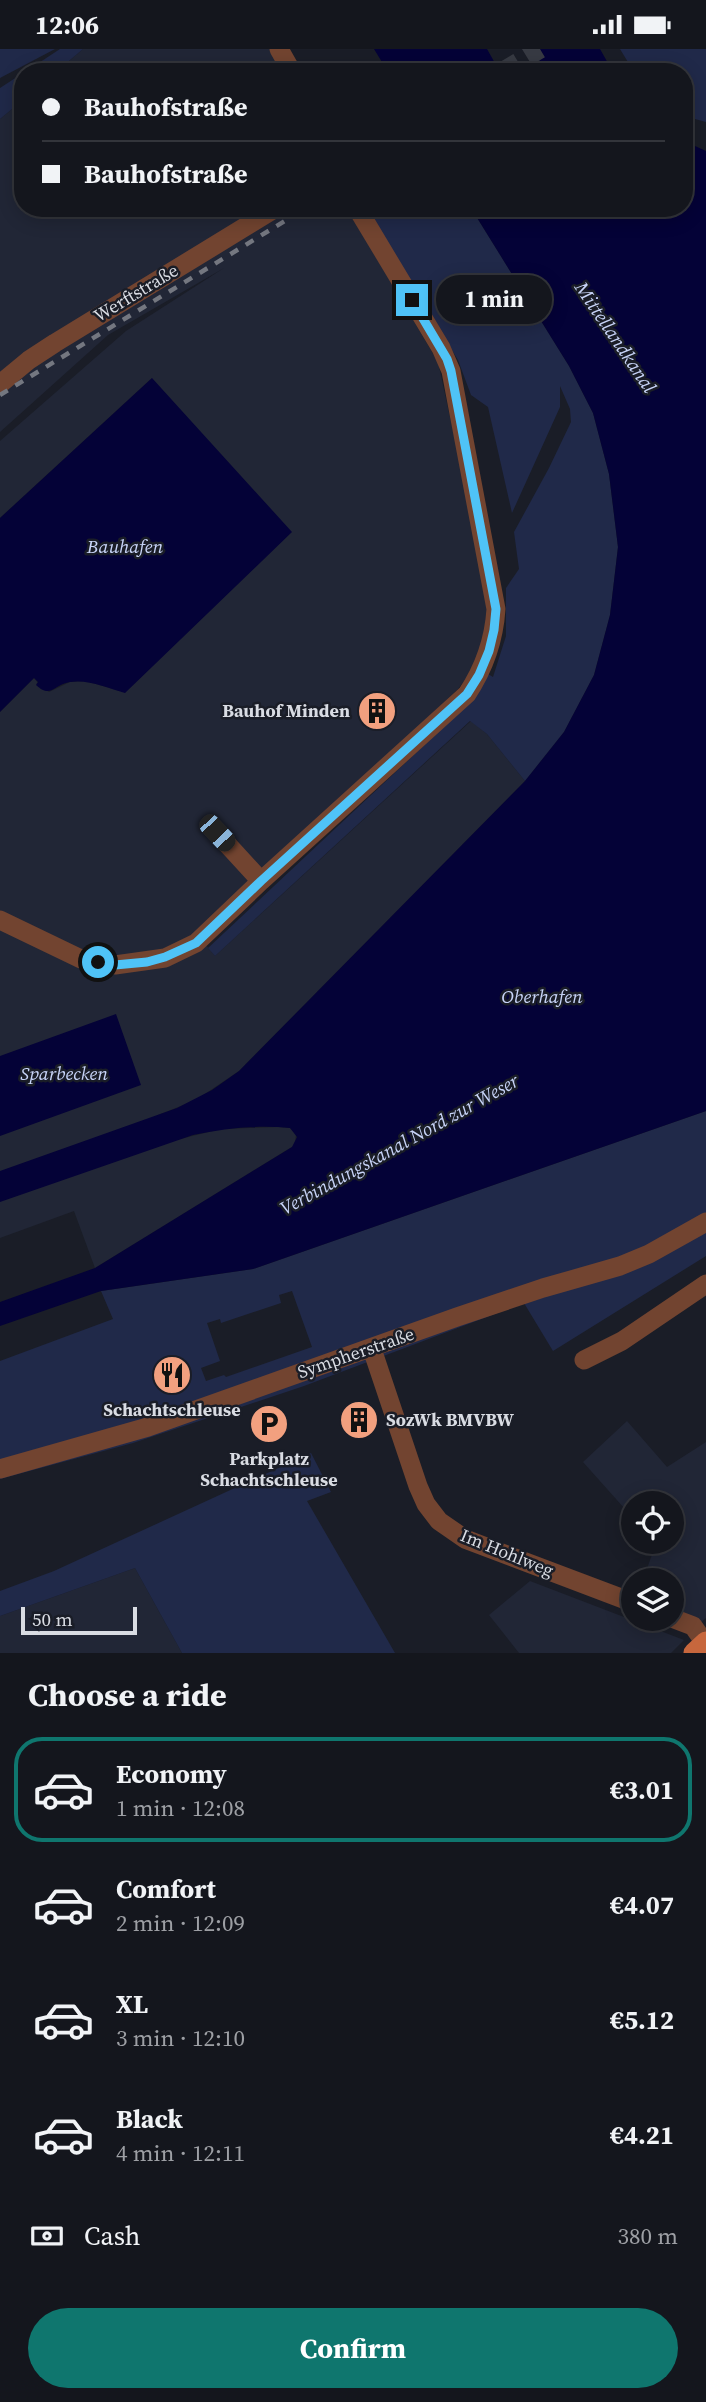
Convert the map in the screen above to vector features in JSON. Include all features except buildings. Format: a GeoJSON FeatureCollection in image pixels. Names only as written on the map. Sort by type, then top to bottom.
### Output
{"type":"FeatureCollection","features":[{"type":"Feature","properties":{"kind":"street","name":"Werftstraße"},"geometry":{"type":"LineString","coordinates":[[0,384],[55,343],[261,217]]}},
{"type":"Feature","properties":{"kind":"street"},"geometry":{"type":"LineString","coordinates":[[0,920],[81,959],[115,965],[147,962],[196,943],[467,694],[479,675],[494,630],[496,609],[447,359],[362,217]]}},
{"type":"Feature","properties":{"kind":"street"},"geometry":{"type":"LineString","coordinates":[[217,833],[261,881]]}},
{"type":"Feature","properties":{"kind":"street","name":"Sympherstraße"},"geometry":{"type":"LineString","coordinates":[[0,1469],[148,1427],[531,1292],[620,1266],[649,1254],[706,1222]]}},
{"type":"Feature","properties":{"kind":"street"},"geometry":{"type":"LineString","coordinates":[[584,1360],[622,1341],[706,1284]]}},
{"type":"Feature","properties":{"kind":"street","name":"Im Hohlweg"},"geometry":{"type":"LineString","coordinates":[[372,1349],[418,1486],[426,1504],[439,1521],[465,1539],[621,1598]]}},
{"type":"Feature","properties":{"kind":"street"},"geometry":{"type":"LineString","coordinates":[[684,1623],[693,1626],[702,1646]]}},
{"type":"Feature","properties":{"kind":"shaded area"},"geometry":{"type":"Polygon","coordinates":[[[0,49],[55,49],[28,63],[14,63],[14,71],[0,78],[0,49]]]}},
{"type":"Feature","properties":{"kind":"shaded area"},"geometry":{"type":"Polygon","coordinates":[[[60,49],[83,49],[67,63],[39,63],[60,49]]]}},
{"type":"Feature","properties":{"kind":"shaded area"},"geometry":{"type":"Polygon","coordinates":[[[83,49],[275,49],[282,63],[67,63],[83,49]]]}},
{"type":"Feature","properties":{"kind":"shaded area"},"geometry":{"type":"Polygon","coordinates":[[[620,49],[706,49],[706,122],[693,118],[693,63],[629,63],[620,49]]]}},
{"type":"Feature","properties":{"kind":"shaded area"},"geometry":{"type":"Polygon","coordinates":[[[14,79],[14,107],[0,119],[0,88],[14,79]]]}},
{"type":"Feature","properties":{"kind":"shaded area"},"geometry":{"type":"Polygon","coordinates":[[[14,107],[14,217],[352,217],[438,362],[483,569],[489,629],[471,672],[458,689],[198,935],[215,956],[471,721],[487,734],[525,781],[239,1071],[196,1100],[158,1115],[168,1142],[221,1129],[279,1127],[290,1128],[296,1133],[295,1145],[95,1268],[74,1211],[0,1238],[0,712],[34,678],[38,683],[36,684],[49,692],[70,682],[85,681],[125,692],[152,378],[0,518],[0,441],[126,331],[224,268],[108,335],[0,432],[0,119],[14,107]]]}},
{"type":"Feature","properties":{"kind":"shaded area"},"geometry":{"type":"Polygon","coordinates":[[[371,217],[477,217],[569,366],[593,413],[609,474],[618,547],[610,615],[594,675],[564,732],[525,781],[487,734],[470,721],[215,956],[208,948],[434,736],[488,674],[493,677],[506,636],[506,588],[519,569],[514,532],[571,422],[570,409],[560,386],[560,407],[512,513],[488,407],[471,395],[458,360],[371,217]]]}},
{"type":"Feature","properties":{"kind":"shaded area"},"geometry":{"type":"Polygon","coordinates":[[[706,1111],[706,1256],[553,1351],[524,1303],[304,1386],[133,1443],[0,1479],[0,1361],[113,1319],[101,1291],[253,1269],[706,1111]],[[292,1291],[279,1295],[281,1303],[221,1323],[220,1319],[207,1323],[220,1361],[201,1368],[206,1381],[224,1375],[226,1377],[312,1347],[292,1291]]]}},
{"type":"Feature","properties":{"kind":"shaded area"},"geometry":{"type":"Polygon","coordinates":[[[627,1421],[667,1467],[706,1442],[706,1618],[699,1624],[684,1617],[684,1568],[647,1568],[652,1554],[684,1554],[684,1491],[621,1491],[621,1505],[583,1462],[627,1421]]]}},
{"type":"Feature","properties":{"kind":"shaded area"},"geometry":{"type":"Polygon","coordinates":[[[311,1453],[331,1492],[307,1501],[395,1653],[182,1653],[135,1568],[0,1616],[0,1591],[54,1571],[311,1453]]]}},
{"type":"Feature","properties":{"kind":"shaded area"},"geometry":{"type":"Polygon","coordinates":[[[135,1568],[182,1653],[0,1653],[0,1616],[135,1568]]]}},
{"type":"Feature","properties":{"kind":"shaded area"},"geometry":{"type":"Polygon","coordinates":[[[530,1581],[621,1616],[621,1631],[661,1631],[684,1640],[671,1653],[519,1653],[489,1615],[530,1581]]]}},
{"type":"Feature","properties":{"kind":"water"},"geometry":{"type":"Polygon","coordinates":[[[374,49],[487,49],[495,63],[383,63],[374,49]]]}},
{"type":"Feature","properties":{"kind":"water"},"geometry":{"type":"Polygon","coordinates":[[[532,49],[600,49],[608,63],[541,63],[532,49]]]}},
{"type":"Feature","properties":{"kind":"water","name":"Oberhafen"},"geometry":{"type":"Polygon","coordinates":[[[693,145],[706,151],[706,1111],[253,1269],[101,1291],[0,1326],[0,1302],[95,1268],[292,1147],[297,1137],[290,1128],[266,1127],[193,1135],[0,1202],[0,1171],[177,1108],[212,1090],[239,1071],[525,781],[564,732],[594,675],[610,615],[618,547],[609,474],[593,413],[569,366],[477,217],[693,217],[693,145]]]}},
{"type":"Feature","properties":{"kind":"water","name":"Bauhafen"},"geometry":{"type":"Polygon","coordinates":[[[152,378],[292,532],[125,693],[77,681],[45,691],[36,685],[38,682],[34,678],[0,712],[0,518],[152,378]]]}},
{"type":"Feature","properties":{"kind":"water","name":"Sparbecken"},"geometry":{"type":"Polygon","coordinates":[[[116,1014],[141,1085],[0,1136],[0,1056],[116,1014]]]}},
{"type":"Feature","properties":{"kind":"tunnel"},"geometry":{"type":"LineString","coordinates":[[517,63],[540,49]]}},
{"type":"Feature","properties":{"kind":"railway"},"geometry":{"type":"LineString","coordinates":[[0,395],[291,217]]}},
{"type":"Feature","properties":{"kind":"place","name":"Bauhof Minden"},"geometry":{"type":"Point","coordinates":[377,711]}},
{"type":"Feature","properties":{"kind":"place","name":"Schachtschleuse"},"geometry":{"type":"Point","coordinates":[172,1375]}},
{"type":"Feature","properties":{"kind":"place","name":"SozWk BMVBW"},"geometry":{"type":"Point","coordinates":[359,1420]}},
{"type":"Feature","properties":{"kind":"place","name":"Parkplatz Schachtschleuse"},"geometry":{"type":"Point","coordinates":[269,1424]}},
{"type":"Feature","properties":{"kind":"route"},"geometry":{"type":"LineString","coordinates":[[98,962],[115,965],[147,962],[196,943],[467,694],[479,675],[489,651],[496,609],[489,568],[451,371],[447,359],[412,300]]}},
{"type":"Feature","properties":{"kind":"water label","name":"Mittellandkanal"},"geometry":{"type":"Point","coordinates":[616,337]}},
{"type":"Feature","properties":{"kind":"water label","name":"Verbindungskanal Nord zur Weser"},"geometry":{"type":"Point","coordinates":[399,1144]}}]}
